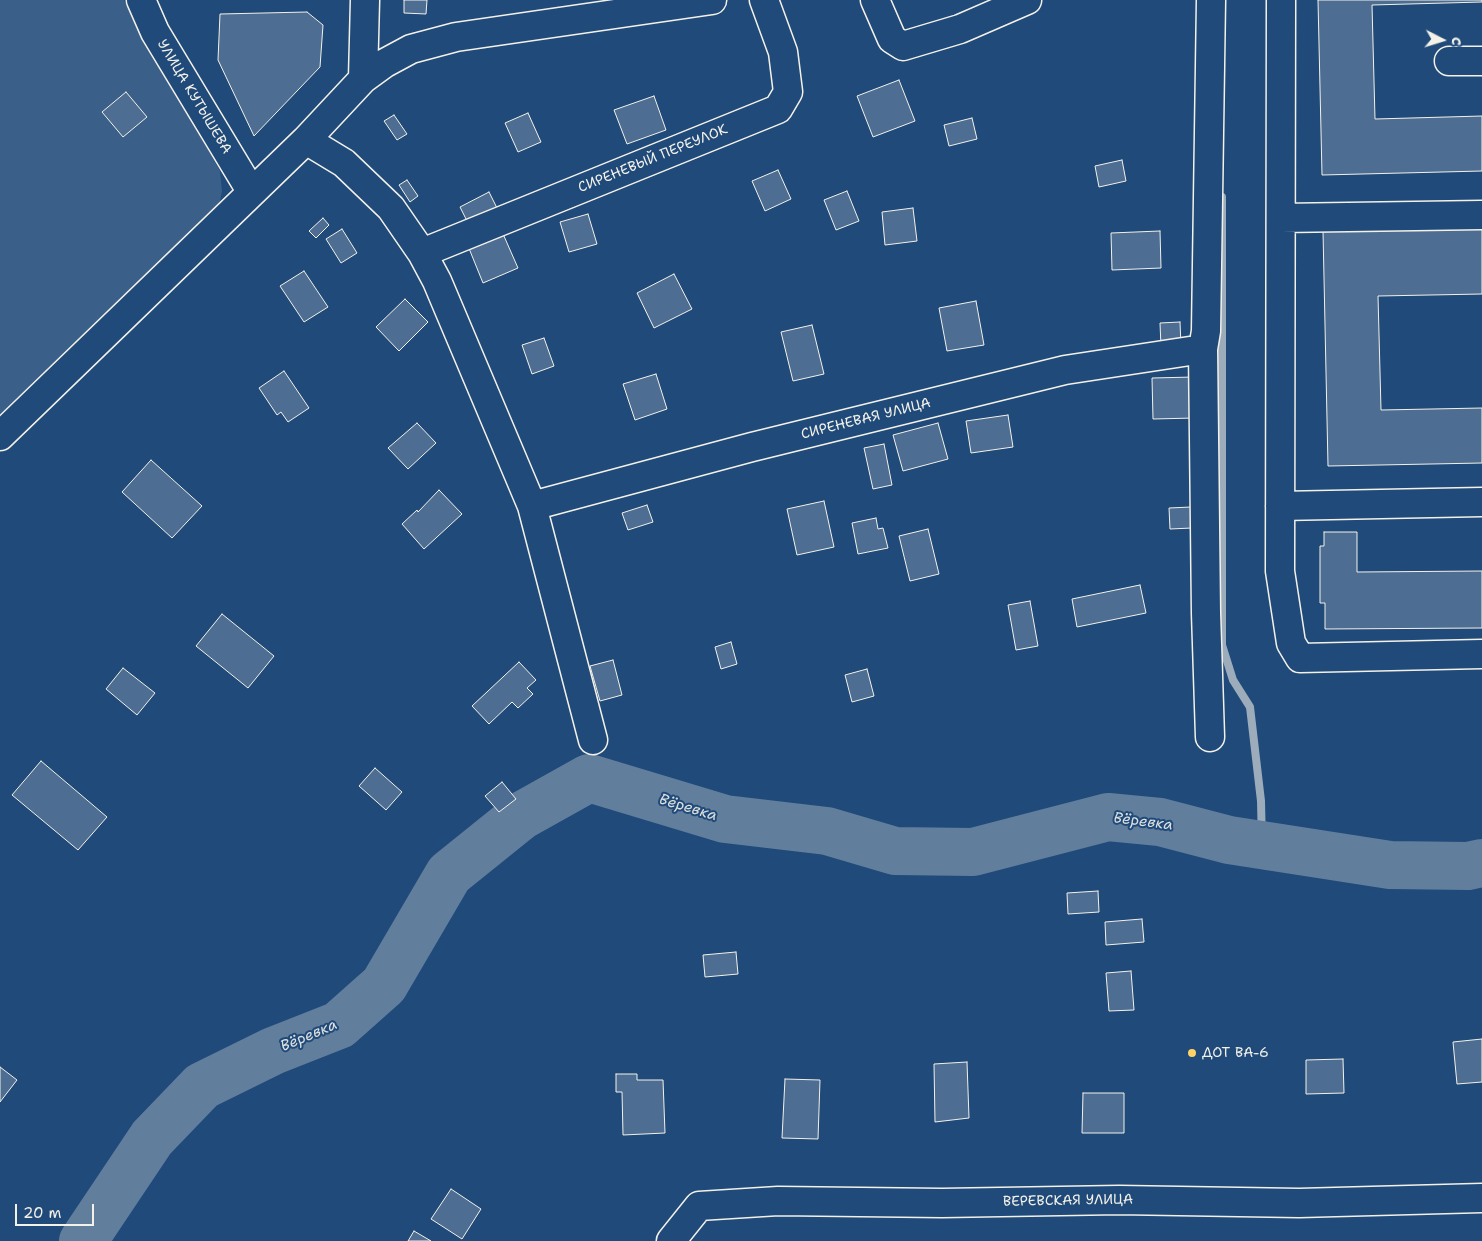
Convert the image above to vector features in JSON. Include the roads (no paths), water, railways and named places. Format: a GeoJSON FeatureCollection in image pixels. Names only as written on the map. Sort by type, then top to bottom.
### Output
{"type":"FeatureCollection","features":[{"type":"Feature","properties":{"kind":"street","name":"УЛИЦА КУТЫШЕВА"},"geometry":{"type":"LineString","coordinates":[[141,0],[155,32],[251,191]]}},
{"type":"Feature","properties":{"kind":"street"},"geometry":{"type":"LineString","coordinates":[[363,79],[364,0]]}},
{"type":"Feature","properties":{"kind":"street"},"geometry":{"type":"LineString","coordinates":[[0,436],[251,191],[306,140],[363,79],[386,63],[411,49],[431,43],[712,0]]}},
{"type":"Feature","properties":{"kind":"street","name":"СИРЕНЕВЫЙ ПЕРЕУЛОК"},"geometry":{"type":"LineString","coordinates":[[422,253],[778,109],[788,92],[783,52],[764,0]]}},
{"type":"Feature","properties":{"kind":"street"},"geometry":{"type":"LineString","coordinates":[[875,0],[892,39],[903,46],[960,29],[1027,0]]}},
{"type":"Feature","properties":{"kind":"street"},"geometry":{"type":"LineString","coordinates":[[1210,737],[1206,613],[1203,349],[1206,331],[1211,0]]}},
{"type":"Feature","properties":{"kind":"street"},"geometry":{"type":"LineString","coordinates":[[1281,0],[1280,571],[1291,643],[1300,658],[1482,654]]}},
{"type":"Feature","properties":{"kind":"street"},"geometry":{"type":"LineString","coordinates":[[1449,61],[1482,61]]}},
{"type":"Feature","properties":{"kind":"street"},"geometry":{"type":"LineString","coordinates":[[306,140],[344,164],[391,208],[422,253],[437,281],[532,506],[593,740]]}},
{"type":"Feature","properties":{"kind":"street"},"geometry":{"type":"LineString","coordinates":[[1281,218],[1482,215]]}},
{"type":"Feature","properties":{"kind":"street","name":"СИРЕНЕВАЯ УЛИЦА"},"geometry":{"type":"LineString","coordinates":[[532,506],[752,447],[1065,370],[1203,349]]}},
{"type":"Feature","properties":{"kind":"street"},"geometry":{"type":"LineString","coordinates":[[1280,506],[1482,502]]}},
{"type":"Feature","properties":{"kind":"street","name":"ВЕРЕВСКАЯ УЛИЦА"},"geometry":{"type":"LineString","coordinates":[[672,1241],[699,1206],[778,1201],[942,1203],[1119,1200],[1299,1203],[1482,1198]]}},
{"type":"Feature","properties":{"kind":"waterway"},"geometry":{"type":"LineString","coordinates":[[1222,197],[1222,645],[1233,680],[1250,707],[1261,801],[1262,845]]}},
{"type":"Feature","properties":{"kind":"waterway","name":"Вёревка"},"geometry":{"type":"LineString","coordinates":[[83,1241],[152,1138],[202,1086],[273,1051],[339,1025],[384,985],[449,874],[521,816],[589,778],[725,819],[827,831],[895,851],[973,852],[1108,817],[1160,822],[1229,840],[1390,865],[1468,866],[1482,863]]}},
{"type":"Feature","properties":{"kind":"place","name":"ДОТ ВА-6"},"geometry":{"type":"Point","coordinates":[1192,1053]}}]}
